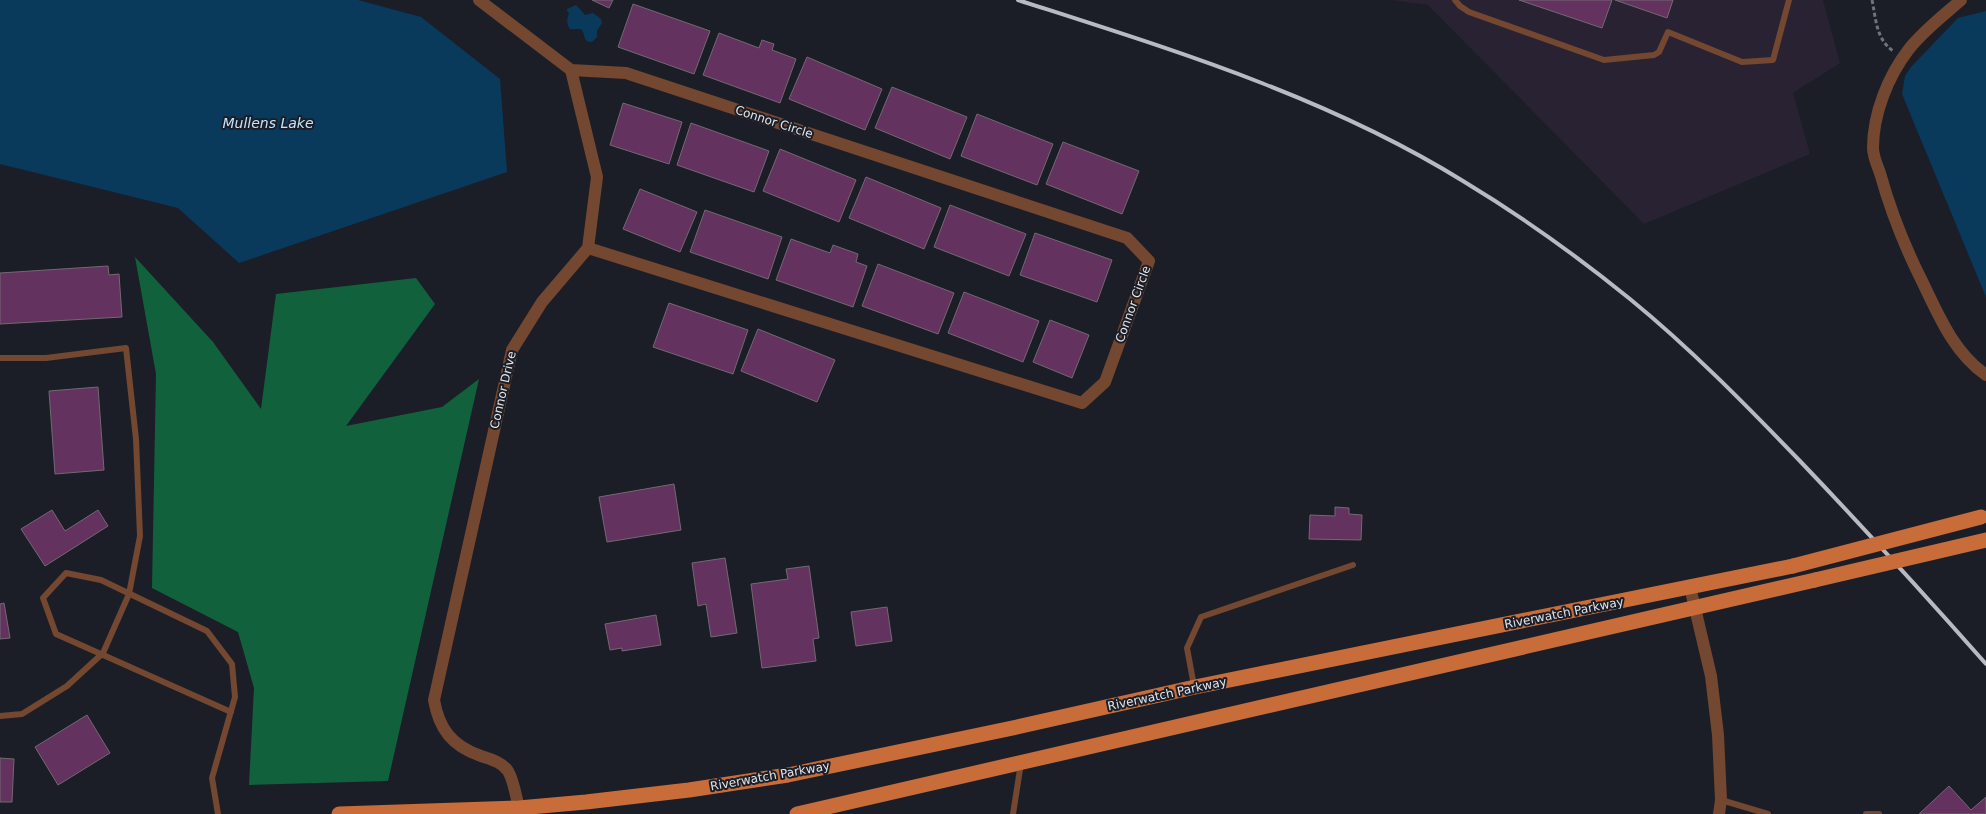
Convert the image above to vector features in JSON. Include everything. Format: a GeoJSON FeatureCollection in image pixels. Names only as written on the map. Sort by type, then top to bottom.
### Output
{"type":"FeatureCollection","features":[{"type":"Feature","properties":{"kind":"main road","name":"Riverwatch Parkway"},"geometry":{"type":"LineString","coordinates":[[339,814],[519,808],[630,798],[788,774],[1017,727],[1195,687],[1793,566],[1984,517]]}},
{"type":"Feature","properties":{"kind":"main road","name":"Riverwatch Parkway"},"geometry":{"type":"LineString","coordinates":[[797,814],[1986,540]]}},
{"type":"Feature","properties":{"kind":"street"},"geometry":{"type":"LineString","coordinates":[[479,0],[570,70],[597,177],[588,248]]}},
{"type":"Feature","properties":{"kind":"street"},"geometry":{"type":"LineString","coordinates":[[1961,0],[1931,26],[1909,49],[1890,79],[1878,114],[1872,149],[1888,200],[1910,258],[1944,326],[1958,349],[1986,375]]}},
{"type":"Feature","properties":{"kind":"street","name":"Connor Circle"},"geometry":{"type":"LineString","coordinates":[[570,70],[626,73],[1127,238],[1149,262],[1105,382],[1082,403],[588,248]]}},
{"type":"Feature","properties":{"kind":"street","name":"Connor Drive"},"geometry":{"type":"LineString","coordinates":[[519,808],[507,770],[495,760],[478,755],[460,746],[446,733],[437,718],[434,700],[512,350],[542,302],[588,248]]}},
{"type":"Feature","properties":{"kind":"street"},"geometry":{"type":"LineString","coordinates":[[1690,587],[1711,676],[1718,735],[1721,800],[1719,814]]}},
{"type":"Feature","properties":{"kind":"lane"},"geometry":{"type":"LineString","coordinates":[[1455,0],[1469,12],[1604,60],[1654,55],[1659,52],[1668,32],[1742,62],[1772,60],[1788,0]]}},
{"type":"Feature","properties":{"kind":"lane"},"geometry":{"type":"LineString","coordinates":[[0,358],[46,358],[126,348],[136,439],[140,536],[129,594],[103,654],[67,686],[22,714],[0,716]]}},
{"type":"Feature","properties":{"kind":"lane"},"geometry":{"type":"LineString","coordinates":[[1195,687],[1187,648],[1201,617],[1353,565]]}},
{"type":"Feature","properties":{"kind":"lane"},"geometry":{"type":"LineString","coordinates":[[218,814],[212,778],[231,712],[235,696],[232,664],[207,631],[101,580],[66,573],[43,598],[56,634],[231,712]]}},
{"type":"Feature","properties":{"kind":"lane"},"geometry":{"type":"LineString","coordinates":[[1012,814],[1021,763]]}},
{"type":"Feature","properties":{"kind":"lane"},"geometry":{"type":"LineString","coordinates":[[1721,800],[1768,814]]}},
{"type":"Feature","properties":{"kind":"lane"},"geometry":{"type":"LineString","coordinates":[[1866,814],[1879,814]]}},
{"type":"Feature","properties":{"kind":"path"},"geometry":{"type":"LineString","coordinates":[[1872,0],[1879,34],[1887,46],[1903,58]]}},
{"type":"Feature","properties":{"kind":"shaded area"},"geometry":{"type":"Polygon","coordinates":[[[1391,0],[1823,0],[1840,63],[1793,93],[1810,154],[1644,224],[1428,5],[1391,0]]]}},
{"type":"Feature","properties":{"kind":"green space"},"geometry":{"type":"Polygon","coordinates":[[[135,257],[213,342],[261,409],[276,294],[416,278],[435,304],[346,426],[442,407],[479,379],[388,781],[249,785],[254,688],[238,632],[152,588],[156,374],[135,257]]]}},
{"type":"Feature","properties":{"kind":"water","name":"Mullens Lake"},"geometry":{"type":"Polygon","coordinates":[[[0,0],[358,0],[421,17],[500,79],[507,172],[239,263],[178,208],[0,164],[0,0]]]}},
{"type":"Feature","properties":{"kind":"water"},"geometry":{"type":"Polygon","coordinates":[[[576,5],[585,15],[593,13],[601,19],[602,23],[597,31],[597,37],[592,42],[585,39],[581,29],[570,29],[569,27],[567,21],[569,13],[567,9],[576,5]]]}},
{"type":"Feature","properties":{"kind":"water"},"geometry":{"type":"Polygon","coordinates":[[[1986,11],[1986,297],[1902,94],[1905,76],[1911,67],[1958,18],[1986,11]]]}},
{"type":"Feature","properties":{"kind":"building"},"geometry":{"type":"Polygon","coordinates":[[[592,0],[613,0],[609,8],[592,0]]]}},
{"type":"Feature","properties":{"kind":"building"},"geometry":{"type":"Polygon","coordinates":[[[1519,0],[1612,0],[1602,28],[1519,0]]]}},
{"type":"Feature","properties":{"kind":"building"},"geometry":{"type":"Polygon","coordinates":[[[1615,0],[1673,0],[1667,18],[1615,0]]]}},
{"type":"Feature","properties":{"kind":"building"},"geometry":{"type":"Polygon","coordinates":[[[633,4],[710,31],[694,74],[618,47],[633,4]]]}},
{"type":"Feature","properties":{"kind":"building"},"geometry":{"type":"Polygon","coordinates":[[[719,33],[759,48],[762,40],[774,44],[772,50],[796,59],[780,103],[703,75],[719,33]]]}},
{"type":"Feature","properties":{"kind":"building"},"geometry":{"type":"Polygon","coordinates":[[[807,57],[882,89],[865,130],[789,99],[807,57]]]}},
{"type":"Feature","properties":{"kind":"building"},"geometry":{"type":"Polygon","coordinates":[[[892,87],[967,117],[950,159],[875,128],[892,87]]]}},
{"type":"Feature","properties":{"kind":"building"},"geometry":{"type":"Polygon","coordinates":[[[623,103],[682,122],[669,164],[610,145],[623,103]]]}},
{"type":"Feature","properties":{"kind":"building"},"geometry":{"type":"Polygon","coordinates":[[[977,114],[1053,144],[1037,185],[961,156],[977,114]]]}},
{"type":"Feature","properties":{"kind":"building"},"geometry":{"type":"Polygon","coordinates":[[[691,123],[769,151],[754,192],[677,165],[691,123]]]}},
{"type":"Feature","properties":{"kind":"building"},"geometry":{"type":"Polygon","coordinates":[[[1063,142],[1139,171],[1122,214],[1046,184],[1063,142]]]}},
{"type":"Feature","properties":{"kind":"building"},"geometry":{"type":"Polygon","coordinates":[[[780,149],[856,180],[839,222],[763,191],[780,149]]]}},
{"type":"Feature","properties":{"kind":"building"},"geometry":{"type":"Polygon","coordinates":[[[866,177],[941,208],[924,249],[849,218],[866,177]]]}},
{"type":"Feature","properties":{"kind":"building"},"geometry":{"type":"Polygon","coordinates":[[[640,189],[697,212],[680,252],[623,229],[640,189]]]}},
{"type":"Feature","properties":{"kind":"building"},"geometry":{"type":"Polygon","coordinates":[[[950,205],[1026,234],[1009,276],[934,247],[950,205]]]}},
{"type":"Feature","properties":{"kind":"building"},"geometry":{"type":"Polygon","coordinates":[[[705,210],[782,237],[768,279],[690,252],[705,210]]]}},
{"type":"Feature","properties":{"kind":"building"},"geometry":{"type":"Polygon","coordinates":[[[1035,233],[1112,260],[1097,302],[1020,275],[1035,233]]]}},
{"type":"Feature","properties":{"kind":"building"},"geometry":{"type":"Polygon","coordinates":[[[791,239],[830,253],[833,245],[858,254],[856,262],[867,266],[853,307],[776,280],[791,239]]]}},
{"type":"Feature","properties":{"kind":"building"},"geometry":{"type":"Polygon","coordinates":[[[878,264],[954,293],[938,334],[862,306],[878,264]]]}},
{"type":"Feature","properties":{"kind":"building"},"geometry":{"type":"Polygon","coordinates":[[[108,266],[109,275],[119,274],[122,317],[0,324],[0,273],[108,266]]]}},
{"type":"Feature","properties":{"kind":"building"},"geometry":{"type":"Polygon","coordinates":[[[964,292],[1039,321],[1023,362],[948,333],[964,292]]]}},
{"type":"Feature","properties":{"kind":"building"},"geometry":{"type":"Polygon","coordinates":[[[669,303],[748,330],[733,374],[653,347],[669,303]]]}},
{"type":"Feature","properties":{"kind":"building"},"geometry":{"type":"Polygon","coordinates":[[[1050,320],[1089,335],[1072,378],[1033,362],[1050,320]]]}},
{"type":"Feature","properties":{"kind":"building"},"geometry":{"type":"Polygon","coordinates":[[[758,329],[835,360],[817,402],[741,371],[758,329]]]}},
{"type":"Feature","properties":{"kind":"building"},"geometry":{"type":"Polygon","coordinates":[[[98,387],[104,470],[55,474],[49,391],[98,387]]]}},
{"type":"Feature","properties":{"kind":"building"},"geometry":{"type":"Polygon","coordinates":[[[674,484],[681,530],[607,542],[599,497],[674,484]]]}},
{"type":"Feature","properties":{"kind":"building"},"geometry":{"type":"Polygon","coordinates":[[[1335,507],[1349,508],[1349,514],[1362,515],[1361,540],[1309,539],[1310,515],[1335,516],[1335,507]]]}},
{"type":"Feature","properties":{"kind":"building"},"geometry":{"type":"Polygon","coordinates":[[[52,510],[65,531],[98,510],[108,526],[45,566],[21,529],[52,510]]]}},
{"type":"Feature","properties":{"kind":"building"},"geometry":{"type":"Polygon","coordinates":[[[725,558],[737,633],[711,637],[706,604],[698,606],[692,563],[725,558]]]}},
{"type":"Feature","properties":{"kind":"building"},"geometry":{"type":"Polygon","coordinates":[[[809,566],[819,638],[813,639],[816,661],[762,668],[751,584],[788,579],[786,569],[809,566]]]}},
{"type":"Feature","properties":{"kind":"building"},"geometry":{"type":"Polygon","coordinates":[[[4,603],[10,638],[0,639],[0,604],[4,603]]]}},
{"type":"Feature","properties":{"kind":"building"},"geometry":{"type":"Polygon","coordinates":[[[887,607],[892,641],[856,646],[851,612],[887,607]]]}},
{"type":"Feature","properties":{"kind":"building"},"geometry":{"type":"Polygon","coordinates":[[[656,615],[661,645],[622,651],[622,648],[610,650],[605,624],[656,615]]]}},
{"type":"Feature","properties":{"kind":"building"},"geometry":{"type":"Polygon","coordinates":[[[87,715],[110,753],[58,785],[35,747],[87,715]]]}},
{"type":"Feature","properties":{"kind":"building"},"geometry":{"type":"Polygon","coordinates":[[[0,758],[14,759],[12,802],[0,802],[0,758]]]}},
{"type":"Feature","properties":{"kind":"building"},"geometry":{"type":"Polygon","coordinates":[[[1949,786],[1971,810],[1986,797],[1986,814],[1919,814],[1949,786]]]}},
{"type":"Feature","properties":{"kind":"railway"},"geometry":{"type":"LineString","coordinates":[[1018,0],[1189,56],[1302,99],[1411,151],[1485,194],[1527,222],[1590,267],[1630,299],[1717,377],[1847,510],[1986,664]]}}]}
